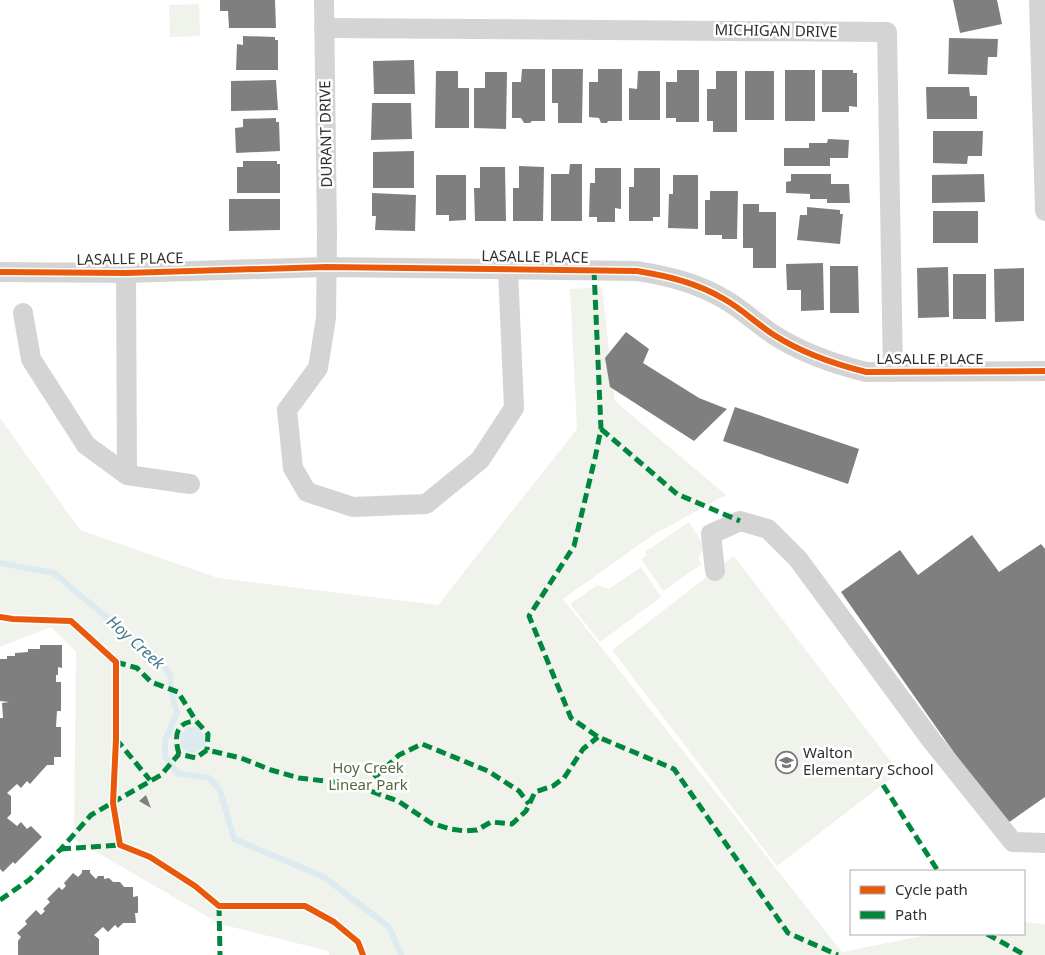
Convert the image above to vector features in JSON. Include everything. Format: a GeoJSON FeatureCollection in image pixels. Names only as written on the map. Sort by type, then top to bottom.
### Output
{"type":"FeatureCollection","features":[{"type":"Feature","properties":{"kind":"street","name":"DURANT DRIVE"},"geometry":{"type":"LineString","coordinates":[[324,0],[327,233],[326,318],[318,368],[287,410],[294,468],[307,492],[353,507],[426,504],[480,460],[514,408],[508,269]]}},
{"type":"Feature","properties":{"kind":"street"},"geometry":{"type":"LineString","coordinates":[[1039,0],[1045,211]]}},
{"type":"Feature","properties":{"kind":"street","name":"MICHIGAN DRIVE"},"geometry":{"type":"LineString","coordinates":[[324,28],[887,32],[893,372]]}},
{"type":"Feature","properties":{"kind":"street","name":"LASALLE PLACE"},"geometry":{"type":"LineString","coordinates":[[0,272],[126,272],[326,268],[637,271],[666,276],[698,286],[725,299],[775,336],[811,354],[839,365],[866,372],[1045,372]]}},
{"type":"Feature","properties":{"kind":"street"},"geometry":{"type":"LineString","coordinates":[[126,272],[127,475]]}},
{"type":"Feature","properties":{"kind":"street"},"geometry":{"type":"LineString","coordinates":[[23,313],[31,359],[86,445],[127,475],[190,484]]}},
{"type":"Feature","properties":{"kind":"street"},"geometry":{"type":"LineString","coordinates":[[715,571],[711,534],[740,521],[768,529],[798,559],[932,741],[1013,842],[1045,843]]}},
{"type":"Feature","properties":{"kind":"green space"},"geometry":{"type":"Polygon","coordinates":[[[199,4],[200,36],[170,37],[169,5],[199,4]]]}},
{"type":"Feature","properties":{"kind":"green space","name":"Hoy Creek Linear Park"},"geometry":{"type":"Polygon","coordinates":[[[602,287],[615,401],[726,495],[653,535],[563,599],[842,952],[927,935],[1025,935],[1025,922],[1045,924],[1045,955],[329,955],[328,951],[220,924],[74,839],[76,652],[51,627],[0,647],[0,418],[80,530],[218,578],[438,605],[577,429],[570,289],[602,287]]]}},
{"type":"Feature","properties":{"kind":"green space"},"geometry":{"type":"Polygon","coordinates":[[[689,522],[705,547],[698,558],[702,564],[663,591],[641,559],[647,555],[645,552],[689,522]]]}},
{"type":"Feature","properties":{"kind":"green space"},"geometry":{"type":"Polygon","coordinates":[[[734,556],[899,772],[777,866],[612,650],[734,556]]]}},
{"type":"Feature","properties":{"kind":"green space"},"geometry":{"type":"Polygon","coordinates":[[[641,567],[661,597],[600,642],[570,604],[597,585],[609,589],[641,567]]]}},
{"type":"Feature","properties":{"kind":"shaded area"},"geometry":{"type":"Polygon","coordinates":[[[187,727],[197,727],[205,736],[205,746],[195,753],[187,752],[181,747],[180,736],[187,727]]]}},
{"type":"Feature","properties":{"kind":"building"},"geometry":{"type":"Polygon","coordinates":[[[220,0],[275,0],[276,28],[229,28],[228,11],[220,11],[220,0]]]}},
{"type":"Feature","properties":{"kind":"building"},"geometry":{"type":"Polygon","coordinates":[[[953,0],[997,0],[1002,24],[960,33],[953,0]]]}},
{"type":"Feature","properties":{"kind":"building"},"geometry":{"type":"Polygon","coordinates":[[[243,36],[275,37],[275,40],[278,40],[278,70],[236,70],[237,44],[243,45],[243,36]]]}},
{"type":"Feature","properties":{"kind":"building"},"geometry":{"type":"Polygon","coordinates":[[[949,38],[998,39],[997,57],[988,57],[987,75],[948,74],[949,38]]]}},
{"type":"Feature","properties":{"kind":"building"},"geometry":{"type":"Polygon","coordinates":[[[414,60],[415,94],[374,94],[373,61],[414,60]]]}},
{"type":"Feature","properties":{"kind":"building"},"geometry":{"type":"Polygon","coordinates":[[[522,69],[545,69],[545,121],[524,123],[521,118],[512,118],[512,82],[521,82],[522,69]]]}},
{"type":"Feature","properties":{"kind":"building"},"geometry":{"type":"Polygon","coordinates":[[[552,69],[583,69],[582,123],[558,123],[558,103],[552,103],[552,69]]]}},
{"type":"Feature","properties":{"kind":"building"},"geometry":{"type":"Polygon","coordinates":[[[598,69],[622,69],[622,121],[601,123],[599,118],[589,117],[589,82],[598,82],[598,69]]]}},
{"type":"Feature","properties":{"kind":"building"},"geometry":{"type":"Polygon","coordinates":[[[677,70],[699,70],[699,122],[676,122],[676,118],[666,118],[666,82],[677,82],[677,70]]]}},
{"type":"Feature","properties":{"kind":"building"},"geometry":{"type":"Polygon","coordinates":[[[785,70],[815,70],[815,121],[785,121],[785,70]]]}},
{"type":"Feature","properties":{"kind":"building"},"geometry":{"type":"Polygon","coordinates":[[[822,70],[853,70],[853,73],[857,73],[857,107],[849,106],[849,112],[822,112],[822,70]]]}},
{"type":"Feature","properties":{"kind":"building"},"geometry":{"type":"Polygon","coordinates":[[[436,71],[458,71],[458,88],[469,88],[469,128],[435,128],[436,71]]]}},
{"type":"Feature","properties":{"kind":"building"},"geometry":{"type":"Polygon","coordinates":[[[638,71],[660,71],[660,120],[629,120],[629,88],[637,89],[638,71]]]}},
{"type":"Feature","properties":{"kind":"building"},"geometry":{"type":"Polygon","coordinates":[[[716,71],[737,71],[737,132],[713,132],[713,121],[707,121],[707,89],[716,89],[716,71]]]}},
{"type":"Feature","properties":{"kind":"building"},"geometry":{"type":"Polygon","coordinates":[[[745,71],[774,71],[774,120],[745,120],[745,71]]]}},
{"type":"Feature","properties":{"kind":"building"},"geometry":{"type":"Polygon","coordinates":[[[485,72],[507,72],[506,129],[474,128],[474,88],[485,88],[485,72]]]}},
{"type":"Feature","properties":{"kind":"building"},"geometry":{"type":"Polygon","coordinates":[[[276,80],[278,110],[231,111],[231,81],[276,80]]]}},
{"type":"Feature","properties":{"kind":"building"},"geometry":{"type":"Polygon","coordinates":[[[926,87],[969,87],[970,96],[977,96],[977,119],[927,119],[926,87]]]}},
{"type":"Feature","properties":{"kind":"building"},"geometry":{"type":"Polygon","coordinates":[[[372,103],[411,103],[412,139],[371,140],[372,103]]]}},
{"type":"Feature","properties":{"kind":"building"},"geometry":{"type":"Polygon","coordinates":[[[276,118],[276,122],[279,122],[280,151],[236,153],[235,128],[243,127],[243,119],[276,118]]]}},
{"type":"Feature","properties":{"kind":"building"},"geometry":{"type":"Polygon","coordinates":[[[933,131],[983,131],[982,156],[968,156],[967,164],[933,163],[933,131]]]}},
{"type":"Feature","properties":{"kind":"building"},"geometry":{"type":"Polygon","coordinates":[[[828,139],[849,140],[848,158],[830,158],[830,166],[784,166],[784,148],[809,148],[809,143],[827,143],[828,139]]]}},
{"type":"Feature","properties":{"kind":"building"},"geometry":{"type":"Polygon","coordinates":[[[414,151],[414,188],[373,188],[373,152],[414,151]]]}},
{"type":"Feature","properties":{"kind":"building"},"geometry":{"type":"Polygon","coordinates":[[[243,161],[277,161],[277,164],[280,164],[280,193],[237,193],[237,167],[243,167],[243,161]]]}},
{"type":"Feature","properties":{"kind":"building"},"geometry":{"type":"Polygon","coordinates":[[[570,164],[582,164],[582,221],[551,221],[551,174],[569,174],[570,164]]]}},
{"type":"Feature","properties":{"kind":"building"},"geometry":{"type":"Polygon","coordinates":[[[519,166],[544,167],[543,221],[513,221],[513,188],[519,188],[519,166]]]}},
{"type":"Feature","properties":{"kind":"building"},"geometry":{"type":"Polygon","coordinates":[[[480,167],[505,167],[506,221],[475,221],[474,188],[480,188],[480,167]]]}},
{"type":"Feature","properties":{"kind":"building"},"geometry":{"type":"Polygon","coordinates":[[[595,168],[621,168],[621,209],[615,208],[615,222],[597,222],[597,217],[589,217],[590,183],[595,183],[595,168]]]}},
{"type":"Feature","properties":{"kind":"building"},"geometry":{"type":"Polygon","coordinates":[[[634,168],[660,168],[660,217],[653,217],[653,221],[629,221],[629,187],[634,187],[634,168]]]}},
{"type":"Feature","properties":{"kind":"building"},"geometry":{"type":"Polygon","coordinates":[[[791,174],[831,174],[831,184],[849,184],[850,203],[827,203],[827,199],[810,199],[810,194],[786,193],[786,182],[791,181],[791,174]]]}},
{"type":"Feature","properties":{"kind":"building"},"geometry":{"type":"Polygon","coordinates":[[[984,174],[985,202],[932,203],[932,175],[984,174]]]}},
{"type":"Feature","properties":{"kind":"building"},"geometry":{"type":"Polygon","coordinates":[[[436,175],[466,175],[466,220],[449,221],[449,215],[436,215],[436,175]]]}},
{"type":"Feature","properties":{"kind":"building"},"geometry":{"type":"Polygon","coordinates":[[[673,175],[698,175],[698,229],[668,228],[669,194],[673,194],[673,175]]]}},
{"type":"Feature","properties":{"kind":"building"},"geometry":{"type":"Polygon","coordinates":[[[710,191],[738,191],[737,239],[722,239],[722,235],[705,235],[705,200],[710,200],[710,191]]]}},
{"type":"Feature","properties":{"kind":"building"},"geometry":{"type":"Polygon","coordinates":[[[372,193],[416,195],[415,231],[375,230],[376,216],[372,216],[372,193]]]}},
{"type":"Feature","properties":{"kind":"building"},"geometry":{"type":"Polygon","coordinates":[[[229,199],[280,199],[280,230],[229,231],[229,199]]]}},
{"type":"Feature","properties":{"kind":"building"},"geometry":{"type":"Polygon","coordinates":[[[743,204],[759,204],[759,212],[776,212],[776,268],[753,268],[753,248],[743,248],[743,204]]]}},
{"type":"Feature","properties":{"kind":"building"},"geometry":{"type":"Polygon","coordinates":[[[807,207],[840,210],[840,214],[843,214],[840,244],[797,240],[800,215],[807,215],[807,207]]]}},
{"type":"Feature","properties":{"kind":"building"},"geometry":{"type":"Polygon","coordinates":[[[933,211],[978,211],[978,243],[933,243],[933,211]]]}},
{"type":"Feature","properties":{"kind":"building"},"geometry":{"type":"Polygon","coordinates":[[[823,263],[824,310],[801,311],[801,290],[787,290],[786,264],[823,263]]]}},
{"type":"Feature","properties":{"kind":"building"},"geometry":{"type":"Polygon","coordinates":[[[830,266],[858,266],[859,313],[830,313],[830,266]]]}},
{"type":"Feature","properties":{"kind":"building"},"geometry":{"type":"Polygon","coordinates":[[[948,267],[949,317],[918,318],[917,268],[948,267]]]}},
{"type":"Feature","properties":{"kind":"building"},"geometry":{"type":"Polygon","coordinates":[[[1024,268],[1024,321],[995,322],[994,269],[1024,268]]]}},
{"type":"Feature","properties":{"kind":"building"},"geometry":{"type":"Polygon","coordinates":[[[953,274],[986,274],[986,319],[953,319],[953,274]]]}},
{"type":"Feature","properties":{"kind":"building"},"geometry":{"type":"Polygon","coordinates":[[[626,332],[649,349],[643,363],[699,398],[727,409],[694,441],[610,387],[605,358],[626,332]]]}},
{"type":"Feature","properties":{"kind":"building"},"geometry":{"type":"Polygon","coordinates":[[[735,407],[859,449],[848,484],[723,441],[735,407]]]}},
{"type":"Feature","properties":{"kind":"building"},"geometry":{"type":"Polygon","coordinates":[[[972,535],[999,572],[1041,544],[1045,549],[1045,797],[1005,825],[841,592],[900,550],[918,575],[972,535]]]}},
{"type":"Feature","properties":{"kind":"building"},"geometry":{"type":"Polygon","coordinates":[[[40,645],[62,645],[62,668],[58,667],[58,675],[56,675],[56,682],[61,682],[61,711],[57,711],[56,727],[61,727],[61,757],[54,757],[54,765],[47,765],[30,784],[27,781],[21,788],[17,784],[7,793],[11,796],[11,814],[7,818],[17,826],[21,822],[27,829],[31,826],[42,837],[15,864],[13,862],[3,872],[0,869],[0,718],[3,718],[2,703],[9,702],[0,701],[0,659],[7,659],[7,656],[15,656],[15,653],[28,652],[28,649],[40,649],[40,645]]]}},
{"type":"Feature","properties":{"kind":"building"},"geometry":{"type":"Polygon","coordinates":[[[146,795],[151,808],[139,801],[146,795]]]}},
{"type":"Feature","properties":{"kind":"building"},"geometry":{"type":"Polygon","coordinates":[[[82,870],[90,870],[90,873],[96,879],[98,876],[104,876],[104,879],[109,878],[113,882],[120,882],[124,887],[133,887],[133,897],[138,896],[138,913],[135,913],[136,923],[123,923],[118,928],[115,925],[108,932],[103,927],[94,935],[99,939],[99,955],[18,955],[18,941],[21,937],[17,933],[27,924],[25,921],[36,910],[41,915],[45,911],[43,909],[50,902],[47,899],[59,887],[62,890],[66,886],[64,883],[73,873],[78,877],[82,870]]]}},
{"type":"Feature","properties":{"kind":"waterway","name":"Hoy Creek"},"geometry":{"type":"LineString","coordinates":[[0,563],[54,573],[158,659],[170,674],[172,695],[177,713],[165,741],[165,756],[177,773],[209,778],[220,790],[234,839],[324,877],[389,927],[401,955]]}},
{"type":"Feature","properties":{"kind":"marked path"},"geometry":{"type":"LineString","coordinates":[[594,270],[601,429],[574,546],[529,616],[571,718],[598,737],[674,769],[788,933],[838,955]]}},
{"type":"Feature","properties":{"kind":"marked path"},"geometry":{"type":"LineString","coordinates":[[601,429],[677,494],[740,521]]}},
{"type":"Feature","properties":{"kind":"marked path"},"geometry":{"type":"LineString","coordinates":[[116,662],[137,668],[151,682],[178,692],[196,721],[208,734],[207,750]]}},
{"type":"Feature","properties":{"kind":"marked path"},"geometry":{"type":"LineString","coordinates":[[179,754],[177,736],[180,727],[189,722],[196,721]]}},
{"type":"Feature","properties":{"kind":"marked path"},"geometry":{"type":"LineString","coordinates":[[0,900],[29,880],[61,849],[91,815],[161,775],[179,754],[196,758],[207,750],[241,758],[271,770],[299,778],[351,784],[398,801],[431,823],[465,831],[477,830],[491,822],[512,824],[526,811],[535,792],[553,786],[564,778],[583,749],[598,737]]}},
{"type":"Feature","properties":{"kind":"marked path"},"geometry":{"type":"LineString","coordinates":[[116,739],[150,780]]}},
{"type":"Feature","properties":{"kind":"marked path"},"geometry":{"type":"LineString","coordinates":[[363,788],[399,755],[422,744],[488,771],[519,791],[529,804]]}},
{"type":"Feature","properties":{"kind":"marked path"},"geometry":{"type":"LineString","coordinates":[[883,785],[937,870]]}},
{"type":"Feature","properties":{"kind":"marked path"},"geometry":{"type":"LineString","coordinates":[[61,849],[120,845]]}},
{"type":"Feature","properties":{"kind":"marked path"},"geometry":{"type":"LineString","coordinates":[[219,906],[220,955]]}},
{"type":"Feature","properties":{"kind":"marked path"},"geometry":{"type":"LineString","coordinates":[[989,935],[1025,955]]}},
{"type":"Feature","properties":{"kind":"cycle path"},"geometry":{"type":"LineString","coordinates":[[0,272],[126,273],[326,267],[637,271],[693,284],[714,293],[731,303],[774,335],[807,353],[830,362],[866,372],[1045,371]]}},
{"type":"Feature","properties":{"kind":"cycle path"},"geometry":{"type":"LineString","coordinates":[[0,617],[71,621],[116,662],[116,739],[113,803],[120,845],[150,857],[195,886],[219,906],[305,906],[334,922],[358,942],[363,955]]}},
{"type":"Feature","properties":{"kind":"place","name":"Walton Elementary School"},"geometry":{"type":"Point","coordinates":[787,762]}}]}
